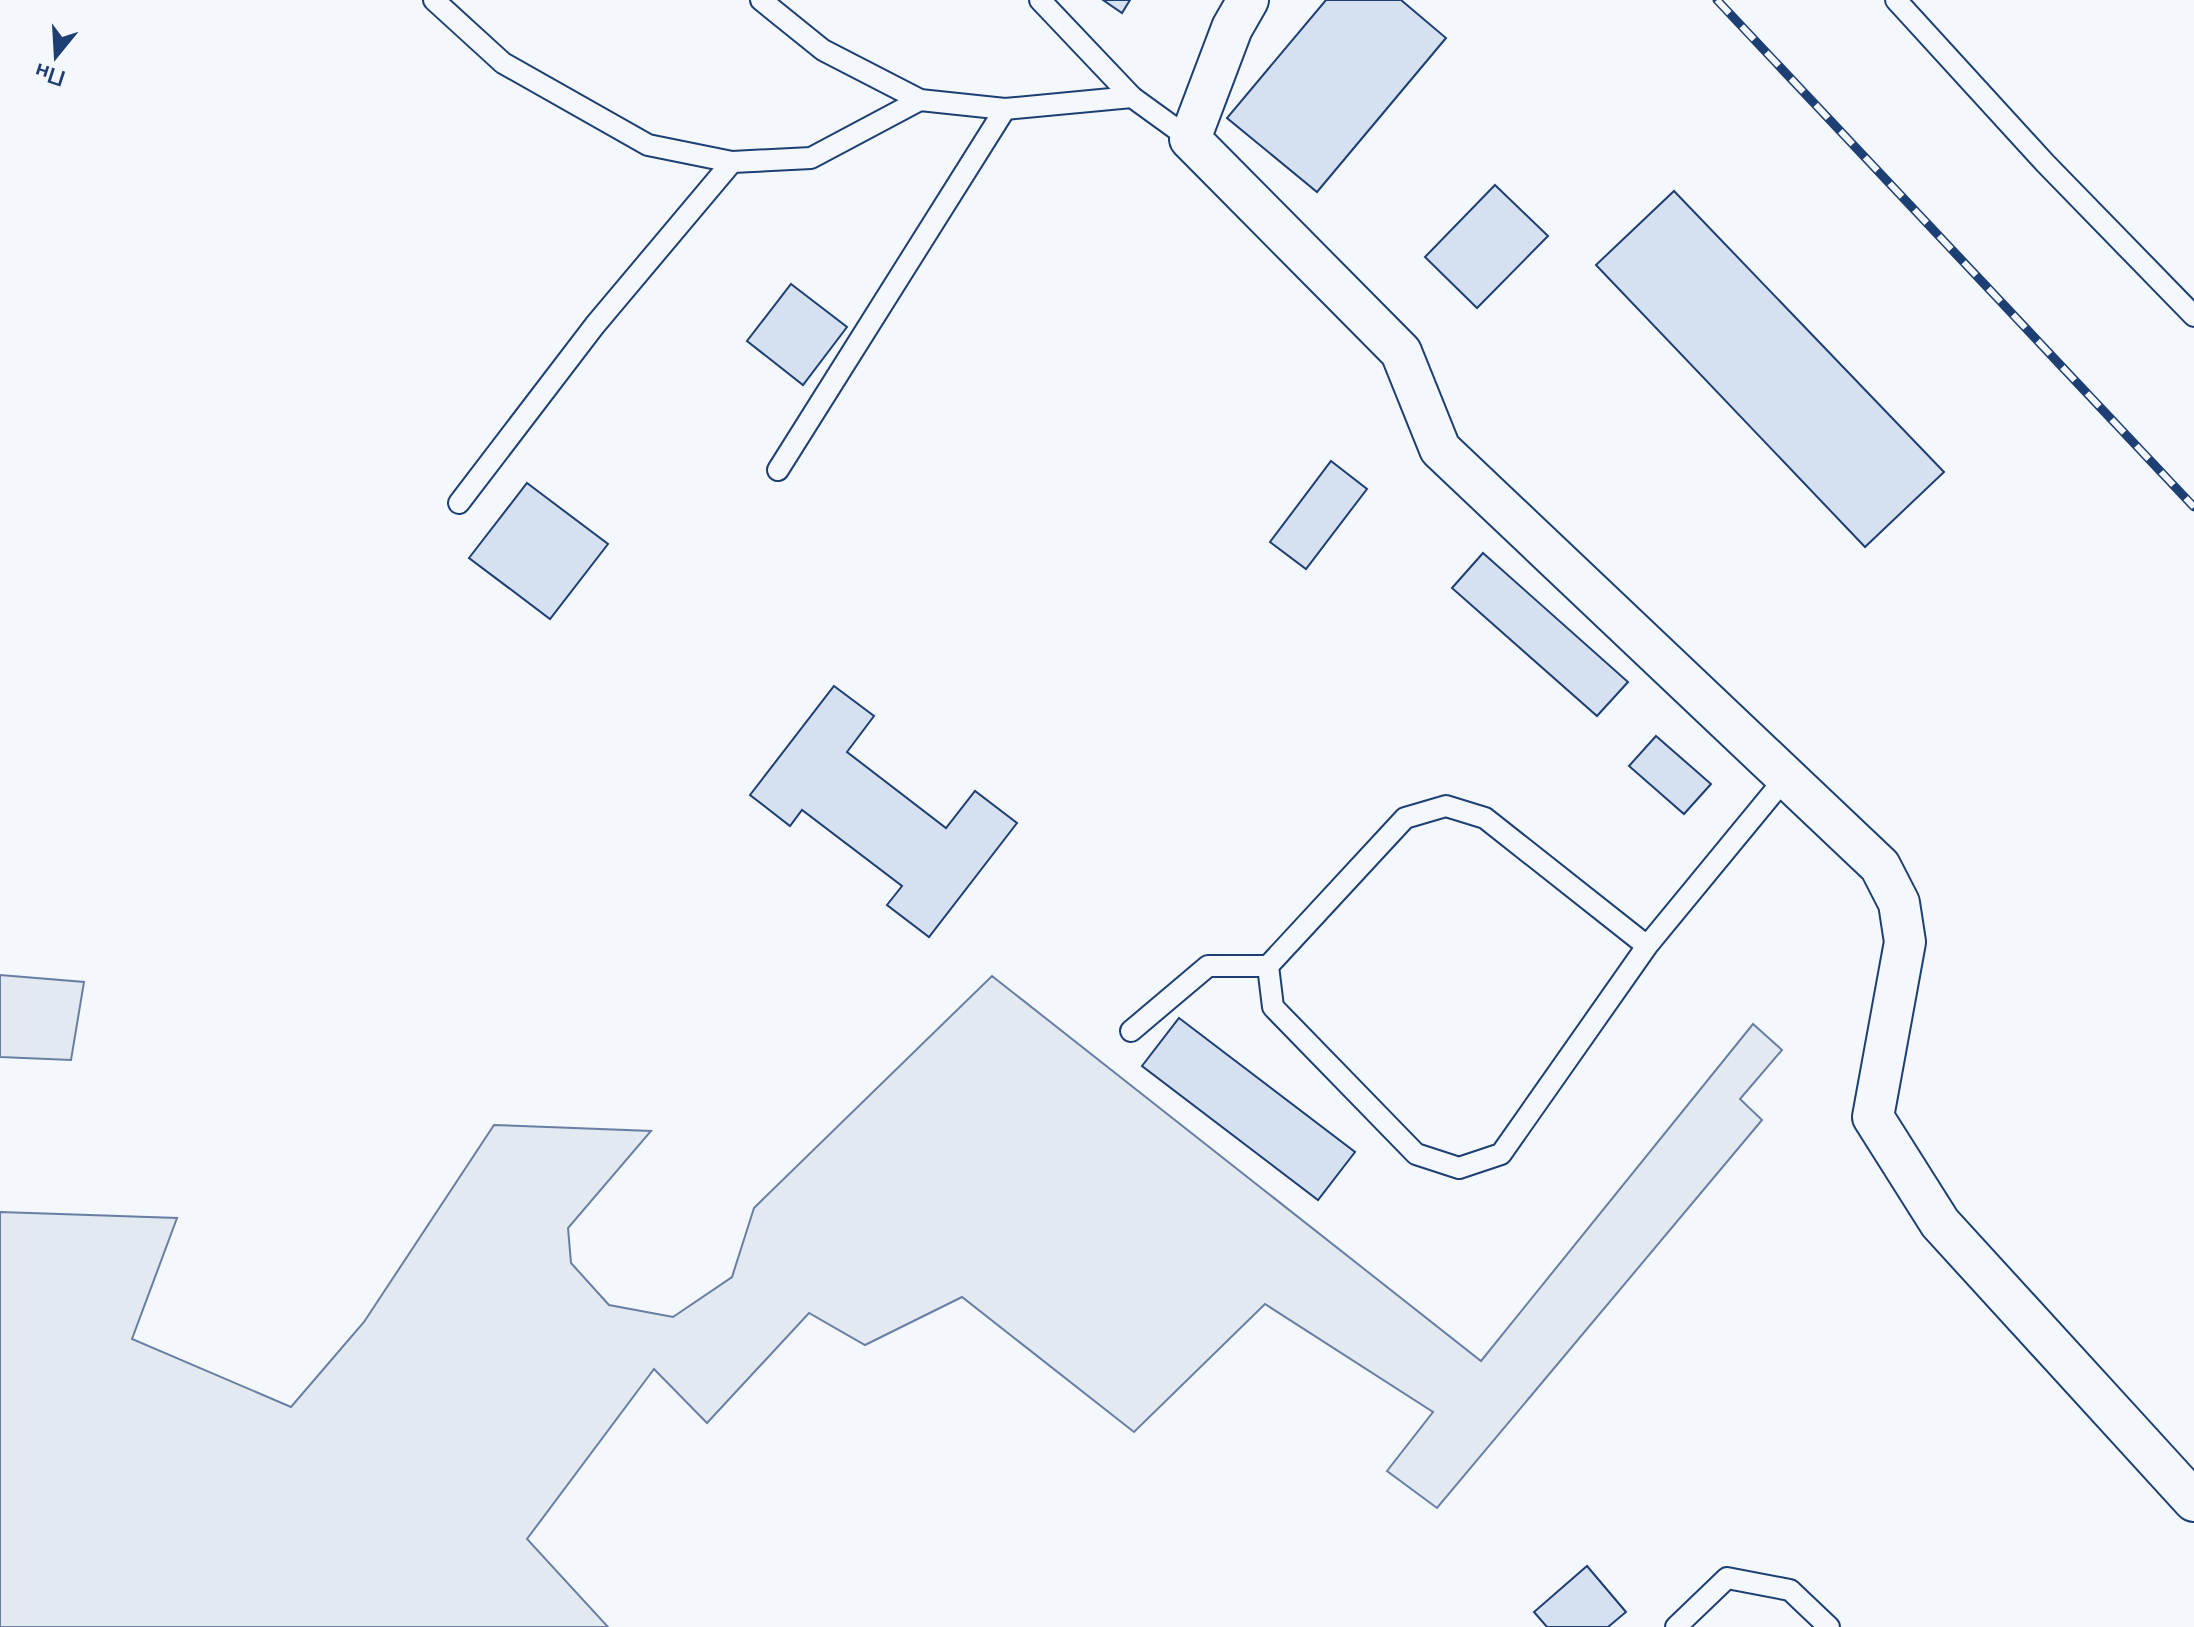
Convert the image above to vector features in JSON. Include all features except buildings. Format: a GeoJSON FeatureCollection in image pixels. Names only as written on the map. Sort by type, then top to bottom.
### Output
{"type":"FeatureCollection","features":[{"type":"Feature","properties":{"kind":"street"},"geometry":{"type":"LineString","coordinates":[[1248,0],[1232,28],[1190,139],[1401,352],[1440,449],[1880,866],[1899,903],[1905,942],[1873,1117],[1940,1223],[2194,1501]]}},
{"type":"Feature","properties":{"kind":"lane"},"geometry":{"type":"LineString","coordinates":[[434,0],[503,63],[648,145],[732,162],[811,158],[920,100]]}},
{"type":"Feature","properties":{"kind":"lane"},"geometry":{"type":"LineString","coordinates":[[761,0],[823,50],[920,100],[1005,109],[1132,97]]}},
{"type":"Feature","properties":{"kind":"lane"},"geometry":{"type":"LineString","coordinates":[[1040,0],[1132,97],[1190,139]]}},
{"type":"Feature","properties":{"kind":"lane"},"geometry":{"type":"LineString","coordinates":[[1896,0],[2045,163],[2194,316]]}},
{"type":"Feature","properties":{"kind":"lane"},"geometry":{"type":"LineString","coordinates":[[778,470],[1005,109]]}},
{"type":"Feature","properties":{"kind":"lane"},"geometry":{"type":"LineString","coordinates":[[459,503],[595,325],[732,162]]}},
{"type":"Feature","properties":{"kind":"lane"},"geometry":{"type":"LineString","coordinates":[[1268,966],[1273,1007],[1416,1154],[1459,1168],[1501,1154],[1647,946],[1786,777]]}},
{"type":"Feature","properties":{"kind":"lane"},"geometry":{"type":"LineString","coordinates":[[1131,1031],[1208,966],[1268,966],[1405,818],[1446,806],[1485,818],[1647,946]]}},
{"type":"Feature","properties":{"kind":"lane"},"geometry":{"type":"LineString","coordinates":[[1676,1627],[1727,1578],[1790,1590],[1829,1627]]}},
{"type":"Feature","properties":{"kind":"shaded area"},"geometry":{"type":"Polygon","coordinates":[[[0,975],[84,982],[71,1060],[0,1057],[0,975]]]}},
{"type":"Feature","properties":{"kind":"shaded area"},"geometry":{"type":"Polygon","coordinates":[[[992,976],[1481,1361],[1753,1024],[1782,1050],[1740,1099],[1762,1120],[1437,1508],[1387,1471],[1433,1412],[1265,1304],[1134,1432],[962,1297],[865,1345],[809,1313],[707,1423],[654,1369],[527,1539],[608,1627],[0,1627],[0,1212],[177,1218],[132,1339],[291,1407],[364,1322],[494,1125],[651,1131],[568,1228],[571,1263],[609,1305],[673,1317],[732,1277],[754,1208],[992,976]]]}},
{"type":"Feature","properties":{"kind":"railway"},"geometry":{"type":"LineString","coordinates":[[1717,0],[2194,507]]}}]}
